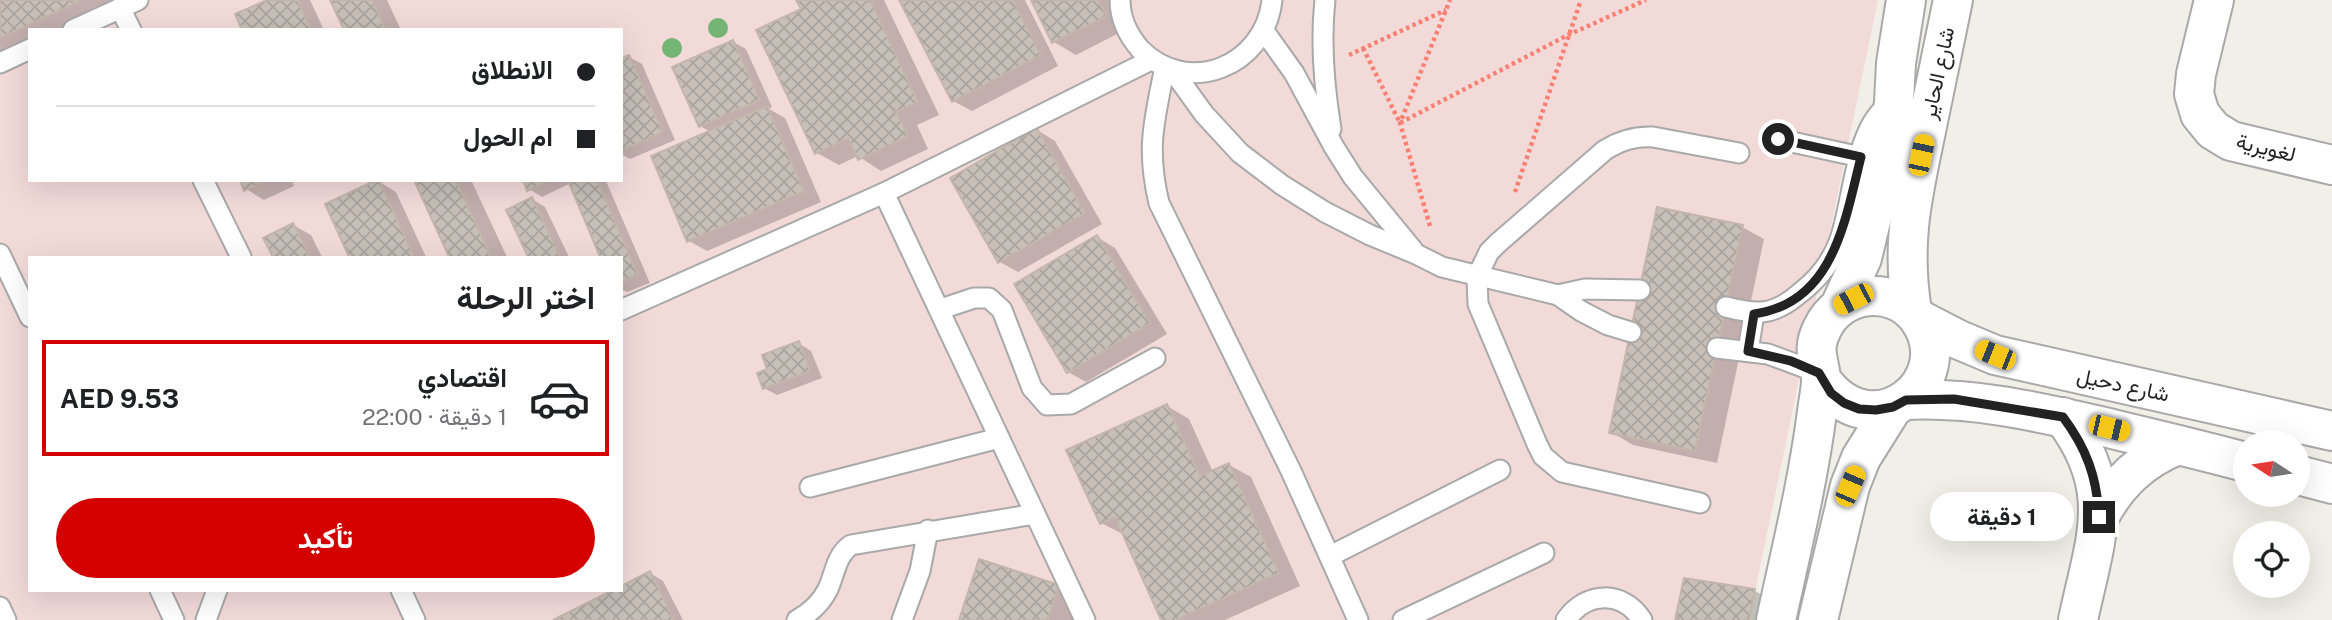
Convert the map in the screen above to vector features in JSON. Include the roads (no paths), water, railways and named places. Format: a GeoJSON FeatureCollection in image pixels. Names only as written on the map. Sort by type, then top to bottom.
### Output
{"type":"FeatureCollection","features":[{"type":"Feature","properties":{"kind":"street","name":"شارع الحاير"},"geometry":{"type":"LineString","coordinates":[[1840,306],[1862,258],[1889,146],[1895,63],[1906,0]]}},
{"type":"Feature","properties":{"kind":"street","name":"شارع الحاير"},"geometry":{"type":"LineString","coordinates":[[1916,316],[1908,283],[1906,245],[1910,206],[1953,0]]}},
{"type":"Feature","properties":{"kind":"street","name":"لغويرية"},"geometry":{"type":"LineString","coordinates":[[2214,0],[2196,74],[2194,94],[2200,114],[2213,130],[2231,141],[2332,165]]}},
{"type":"Feature","properties":{"kind":"street"},"geometry":{"type":"LineString","coordinates":[[1776,620],[1809,466],[1820,376],[1816,358],[1817,343],[1829,316],[1840,306],[1853,299],[1880,296],[1894,300],[1916,316],[1928,336],[1930,354],[1927,372],[1918,388],[1899,404],[1861,458],[1850,486],[1818,620]]}},
{"type":"Feature","properties":{"kind":"street","name":"شارع دحيل"},"geometry":{"type":"LineString","coordinates":[[1916,316],[1957,339],[2008,358],[2331,430]]}},
{"type":"Feature","properties":{"kind":"street"},"geometry":{"type":"LineString","coordinates":[[1820,376],[1831,393],[1844,403],[1859,409],[1876,410],[1899,404],[1954,399],[2063,417],[2233,459]]}},
{"type":"Feature","properties":{"kind":"street"},"geometry":{"type":"LineString","coordinates":[[2063,417],[2087,454],[2096,485],[2099,517],[2078,620]]}},
{"type":"Feature","properties":{"kind":"street"},"geometry":{"type":"LineString","coordinates":[[2099,517],[2123,481],[2139,465],[2178,444]]}},
{"type":"Feature","properties":{"kind":"street"},"geometry":{"type":"LineString","coordinates":[[2310,478],[2332,484]]}},
{"type":"Feature","properties":{"kind":"lane"},"geometry":{"type":"LineString","coordinates":[[1120,0],[1120,12],[1131,39],[1163,66],[1240,153],[1282,185],[1325,212],[1442,267],[1558,295],[1590,316],[1631,332]]}},
{"type":"Feature","properties":{"kind":"lane"},"geometry":{"type":"LineString","coordinates":[[623,309],[1163,66],[1209,73],[1241,59],[1264,32],[1271,15],[1272,0]]}},
{"type":"Feature","properties":{"kind":"lane"},"geometry":{"type":"LineString","coordinates":[[1325,0],[1322,27],[1324,89],[1334,147]]}},
{"type":"Feature","properties":{"kind":"lane"},"geometry":{"type":"LineString","coordinates":[[77,28],[129,4],[131,28]]}},
{"type":"Feature","properties":{"kind":"lane"},"geometry":{"type":"LineString","coordinates":[[1264,32],[1294,73],[1334,147],[1381,213],[1416,254]]}},
{"type":"Feature","properties":{"kind":"lane"},"geometry":{"type":"LineString","coordinates":[[0,63],[28,50]]}},
{"type":"Feature","properties":{"kind":"lane"},"geometry":{"type":"LineString","coordinates":[[1163,66],[1151,145],[1152,175],[1159,203],[1291,471],[1358,620]]}},
{"type":"Feature","properties":{"kind":"lane"},"geometry":{"type":"LineString","coordinates":[[1726,307],[1754,314],[1770,312],[1793,300],[1828,265],[1839,242],[1864,137],[1884,108],[1894,102]]}},
{"type":"Feature","properties":{"kind":"lane"},"geometry":{"type":"LineString","coordinates":[[1700,503],[1574,477],[1552,466],[1537,444],[1478,304],[1478,277],[1489,252],[1498,243],[1605,150],[1628,139],[1653,137],[1739,153]]}},
{"type":"Feature","properties":{"kind":"lane"},"geometry":{"type":"LineString","coordinates":[[1778,139],[1861,157]]}},
{"type":"Feature","properties":{"kind":"lane"},"geometry":{"type":"LineString","coordinates":[[205,182],[241,256]]}},
{"type":"Feature","properties":{"kind":"lane"},"geometry":{"type":"LineString","coordinates":[[884,193],[941,309],[1085,620]]}},
{"type":"Feature","properties":{"kind":"lane"},"geometry":{"type":"LineString","coordinates":[[0,254],[28,313]]}},
{"type":"Feature","properties":{"kind":"lane"},"geometry":{"type":"LineString","coordinates":[[1558,295],[1585,289],[1640,290]]}},
{"type":"Feature","properties":{"kind":"lane"},"geometry":{"type":"LineString","coordinates":[[941,309],[974,298],[989,298],[1002,310],[1032,388],[1047,405],[1070,404],[1156,358]]}},
{"type":"Feature","properties":{"kind":"lane"},"geometry":{"type":"LineString","coordinates":[[1748,351],[1754,314]]}},
{"type":"Feature","properties":{"kind":"lane"},"geometry":{"type":"LineString","coordinates":[[1717,348],[1748,351],[1791,361],[1820,376]]}},
{"type":"Feature","properties":{"kind":"lane"},"geometry":{"type":"LineString","coordinates":[[810,487],[999,438]]}},
{"type":"Feature","properties":{"kind":"lane"},"geometry":{"type":"LineString","coordinates":[[1330,556],[1500,470]]}},
{"type":"Feature","properties":{"kind":"lane"},"geometry":{"type":"LineString","coordinates":[[797,620],[817,605],[827,590],[840,555],[857,543],[1035,514]]}},
{"type":"Feature","properties":{"kind":"lane"},"geometry":{"type":"LineString","coordinates":[[902,620],[920,571],[928,530]]}},
{"type":"Feature","properties":{"kind":"lane"},"geometry":{"type":"LineString","coordinates":[[1403,620],[1544,553]]}},
{"type":"Feature","properties":{"kind":"lane"},"geometry":{"type":"LineString","coordinates":[[161,592],[174,620]]}},
{"type":"Feature","properties":{"kind":"lane"},"geometry":{"type":"LineString","coordinates":[[206,620],[216,592]]}},
{"type":"Feature","properties":{"kind":"lane"},"geometry":{"type":"LineString","coordinates":[[402,592],[415,620]]}},
{"type":"Feature","properties":{"kind":"lane"},"geometry":{"type":"LineString","coordinates":[[1566,620],[1576,608],[1598,597],[1623,601],[1633,608],[1642,620]]}},
{"type":"Feature","properties":{"kind":"lane"},"geometry":{"type":"LineString","coordinates":[[0,607],[6,620]]}}]}
